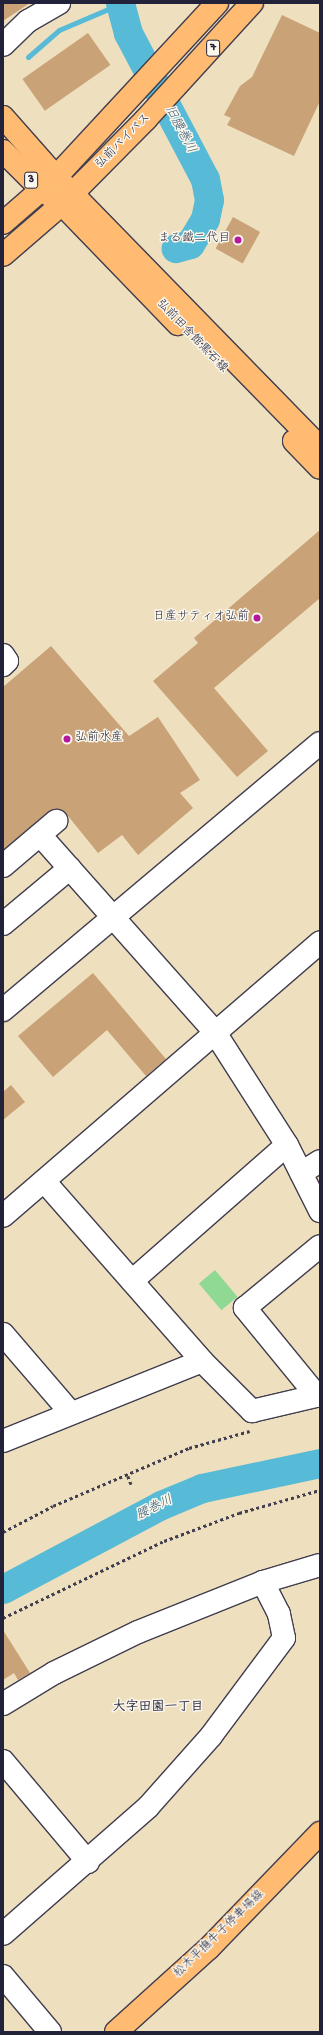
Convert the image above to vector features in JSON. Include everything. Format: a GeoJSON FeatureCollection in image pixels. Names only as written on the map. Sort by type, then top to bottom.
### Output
{"type":"FeatureCollection","features":[{"type":"Feature","properties":{"kind":"main road","name":"弘前バイパス"},"geometry":{"type":"LineString","coordinates":[[3,223],[49,184],[159,68],[217,3]]}},
{"type":"Feature","properties":{"kind":"main road","name":"弘前バイパス"},"geometry":{"type":"LineString","coordinates":[[3,255],[68,199],[173,92],[252,3]]}},
{"type":"Feature","properties":{"kind":"main road","name":"3"},"geometry":{"type":"LineString","coordinates":[[3,117],[49,184]]}},
{"type":"Feature","properties":{"kind":"main road","name":"3"},"geometry":{"type":"LineString","coordinates":[[3,151],[68,199]]}},
{"type":"Feature","properties":{"kind":"main road","name":"弘前田舎館黒石線"},"geometry":{"type":"LineString","coordinates":[[68,199],[316,443]]}},
{"type":"Feature","properties":{"kind":"main road","name":"弘前田舎館黒石線"},"geometry":{"type":"LineString","coordinates":[[68,199],[320,468]]}},
{"type":"Feature","properties":{"kind":"main road","name":"松木平撫牛子停車場線"},"geometry":{"type":"LineString","coordinates":[[116,2032],[209,1948],[320,1833]]}},
{"type":"Feature","properties":{"kind":"street"},"geometry":{"type":"LineString","coordinates":[[3,45],[28,21],[59,3]]}},
{"type":"Feature","properties":{"kind":"street"},"geometry":{"type":"LineString","coordinates":[[3,655],[7,661],[3,665]]}},
{"type":"Feature","properties":{"kind":"street"},"geometry":{"type":"LineString","coordinates":[[3,1010],[113,917],[318,749]]}},
{"type":"Feature","properties":{"kind":"street"},"geometry":{"type":"LineString","coordinates":[[3,866],[56,821]]}},
{"type":"Feature","properties":{"kind":"street"},"geometry":{"type":"LineString","coordinates":[[40,835],[214,1031],[287,1145],[320,1212]]}},
{"type":"Feature","properties":{"kind":"street"},"geometry":{"type":"LineString","coordinates":[[3,924],[70,868]]}},
{"type":"Feature","properties":{"kind":"street"},"geometry":{"type":"LineString","coordinates":[[3,1216],[44,1182],[214,1031],[320,942]]}},
{"type":"Feature","properties":{"kind":"street"},"geometry":{"type":"LineString","coordinates":[[132,1281],[287,1145]]}},
{"type":"Feature","properties":{"kind":"street"},"geometry":{"type":"LineString","coordinates":[[301,1173],[320,1161]]}},
{"type":"Feature","properties":{"kind":"street"},"geometry":{"type":"LineString","coordinates":[[44,1182],[202,1361],[252,1411],[319,1396],[245,1308],[320,1246]]}},
{"type":"Feature","properties":{"kind":"street"},"geometry":{"type":"LineString","coordinates":[[3,1334],[70,1412]]}},
{"type":"Feature","properties":{"kind":"street"},"geometry":{"type":"LineString","coordinates":[[3,1442],[70,1412],[202,1361]]}},
{"type":"Feature","properties":{"kind":"street"},"geometry":{"type":"LineString","coordinates":[[3,1704],[54,1673],[138,1632],[263,1582],[320,1565]]}},
{"type":"Feature","properties":{"kind":"street"},"geometry":{"type":"LineString","coordinates":[[3,1934],[88,1862],[148,1807],[211,1736],[284,1638],[280,1614],[263,1582]]}},
{"type":"Feature","properties":{"kind":"street"},"geometry":{"type":"LineString","coordinates":[[3,1761],[88,1862]]}},
{"type":"Feature","properties":{"kind":"street"},"geometry":{"type":"LineString","coordinates":[[3,1976],[50,2032]]}},
{"type":"Feature","properties":{"kind":"path"},"geometry":{"type":"LineString","coordinates":[[3,1532],[53,1506],[128,1476],[189,1448],[254,1429]]}},
{"type":"Feature","properties":{"kind":"path"},"geometry":{"type":"LineString","coordinates":[[128,1476],[131,1484]]}},
{"type":"Feature","properties":{"kind":"path"},"geometry":{"type":"LineString","coordinates":[[3,1618],[164,1541],[238,1513],[320,1490]]}},
{"type":"Feature","properties":{"kind":"green space"},"geometry":{"type":"Polygon","coordinates":[[[215,1270],[237,1297],[221,1310],[199,1283],[215,1270]]]}},
{"type":"Feature","properties":{"kind":"building"},"geometry":{"type":"Polygon","coordinates":[[[3,3],[30,3],[3,21],[3,3]]]}},
{"type":"Feature","properties":{"kind":"building"},"geometry":{"type":"Polygon","coordinates":[[[282,15],[320,33],[320,101],[294,156],[227,125],[231,118],[224,115],[240,86],[252,77],[282,15]]]}},
{"type":"Feature","properties":{"kind":"building"},"geometry":{"type":"Polygon","coordinates":[[[88,33],[110,65],[45,111],[22,79],[88,33]]]}},
{"type":"Feature","properties":{"kind":"building","name":"まる鐵二代目"},"geometry":{"type":"Polygon","coordinates":[[[233,217],[260,232],[243,264],[216,248],[233,217]]]}},
{"type":"Feature","properties":{"kind":"building"},"geometry":{"type":"Polygon","coordinates":[[[320,530],[320,598],[214,688],[268,751],[237,777],[153,681],[198,643],[194,638],[320,530]]]}},
{"type":"Feature","properties":{"kind":"building","name":"弘前水産"},"geometry":{"type":"Polygon","coordinates":[[[51,646],[129,736],[158,717],[200,780],[180,793],[193,808],[138,855],[122,835],[98,853],[64,811],[54,809],[3,850],[3,687],[51,646]]]}},
{"type":"Feature","properties":{"kind":"building"},"geometry":{"type":"Polygon","coordinates":[[[93,973],[166,1059],[146,1076],[107,1030],[53,1077],[18,1036],[93,973]]]}},
{"type":"Feature","properties":{"kind":"building"},"geometry":{"type":"Polygon","coordinates":[[[11,1085],[25,1102],[3,1120],[3,1092],[11,1085]]]}},
{"type":"Feature","properties":{"kind":"building"},"geometry":{"type":"Polygon","coordinates":[[[3,1630],[30,1673],[18,1680],[14,1673],[3,1680],[3,1630]]]}},
{"type":"Feature","properties":{"kind":"waterway","name":"旧腰巻川"},"geometry":{"type":"LineString","coordinates":[[120,3],[128,33],[205,179],[209,200],[205,219],[190,244],[176,248]]}},
{"type":"Feature","properties":{"kind":"waterway"},"geometry":{"type":"LineString","coordinates":[[28,57],[59,30],[120,4]]}},
{"type":"Feature","properties":{"kind":"waterway","name":"腰巻川"},"geometry":{"type":"LineString","coordinates":[[3,1589],[161,1505],[202,1488],[320,1463]]}},
{"type":"Feature","properties":{"kind":"place","name":"まる鐵二代目"},"geometry":{"type":"Point","coordinates":[238,240]}},
{"type":"Feature","properties":{"kind":"place","name":"日産サティオ弘前"},"geometry":{"type":"Point","coordinates":[257,618]}},
{"type":"Feature","properties":{"kind":"place","name":"弘前水産"},"geometry":{"type":"Point","coordinates":[67,739]}},
{"type":"Feature","properties":{"kind":"district","name":"大字田園一丁目"},"geometry":{"type":"Point","coordinates":[158,1708]}}]}
